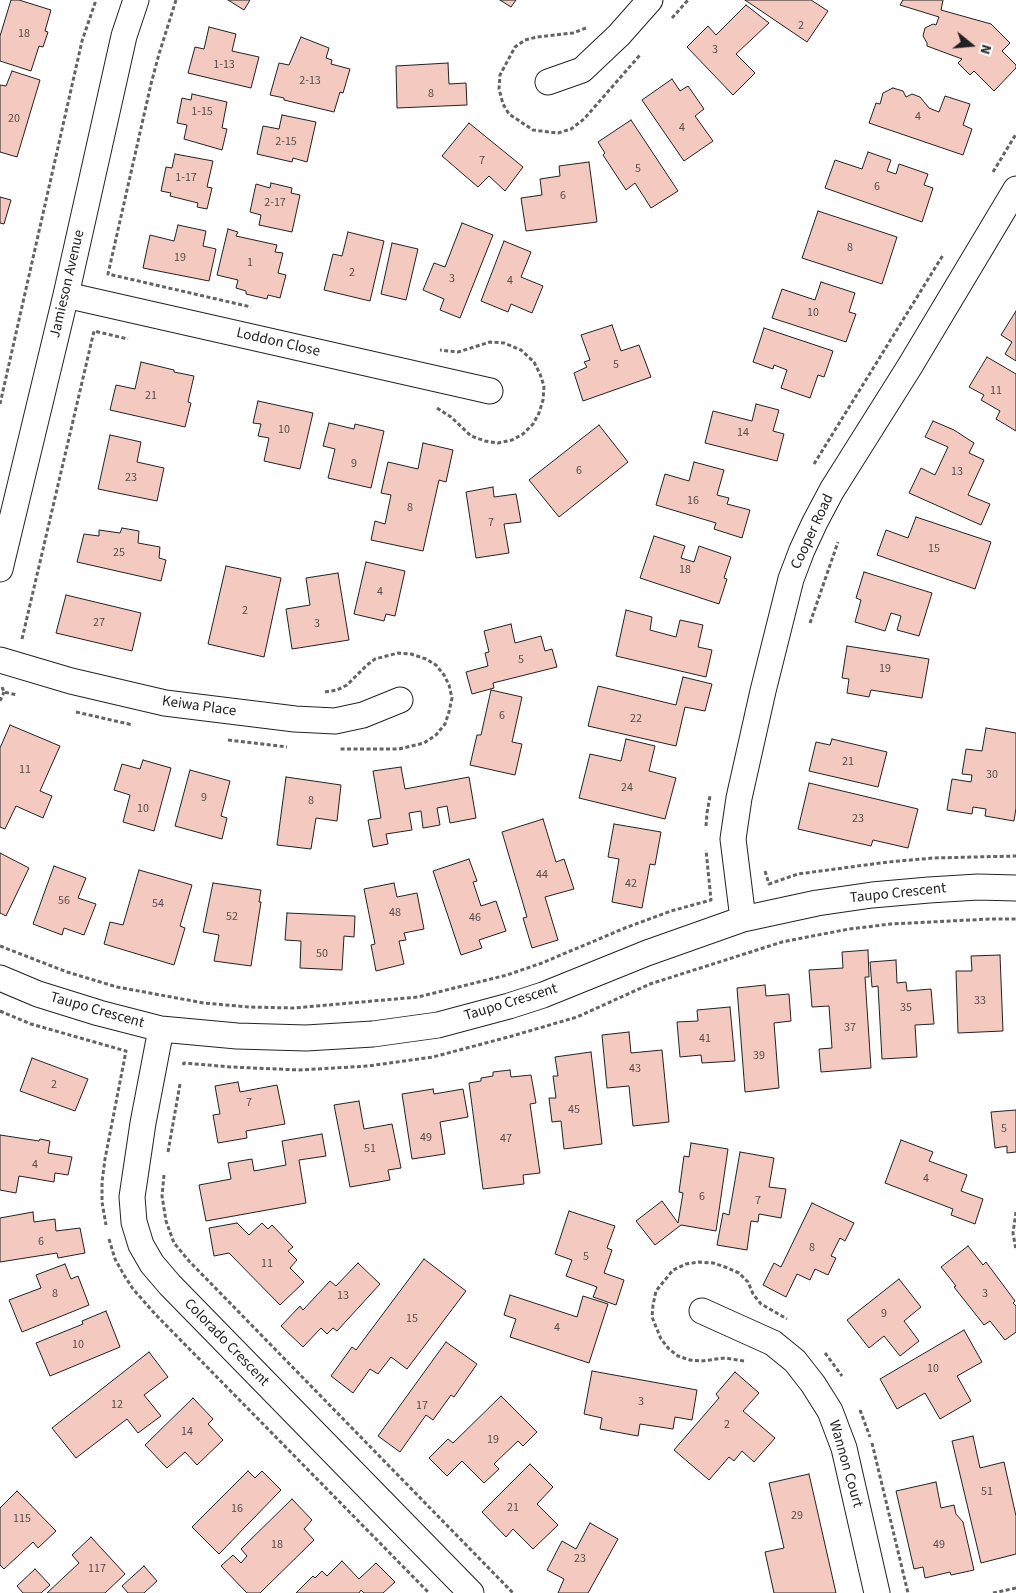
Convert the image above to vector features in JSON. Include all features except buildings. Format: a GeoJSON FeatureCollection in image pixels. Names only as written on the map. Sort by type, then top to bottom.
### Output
{"type":"FeatureCollection","features":[{"type":"Feature","properties":{"kind":"street","name":"Jamieson Avenue"},"geometry":{"type":"LineString","coordinates":[[0,569],[66,295],[124,36],[136,0]]}},
{"type":"Feature","properties":{"kind":"street"},"geometry":{"type":"LineString","coordinates":[[548,82],[582,70],[619,35],[650,0]]}},
{"type":"Feature","properties":{"kind":"street","name":"Cooper Road"},"geometry":{"type":"LineString","coordinates":[[743,919],[733,839],[738,798],[791,579],[815,522],[836,483],[910,366],[1016,189]]}},
{"type":"Feature","properties":{"kind":"street","name":"Loddon Close"},"geometry":{"type":"LineString","coordinates":[[66,295],[490,390]]}},
{"type":"Feature","properties":{"kind":"street","name":"Keiwa Place"},"geometry":{"type":"LineString","coordinates":[[7,651],[71,681],[165,703],[295,719],[335,721],[363,715],[400,700]]}},
{"type":"Feature","properties":{"kind":"street","name":"Taupo Crescent"},"geometry":{"type":"LineString","coordinates":[[0,978],[99,1013],[161,1029],[237,1036],[306,1038],[373,1034],[438,1025],[543,996],[647,953],[743,919],[817,903],[872,895],[978,887],[1016,888]]}},
{"type":"Feature","properties":{"kind":"street","name":"Colorado Crescent"},"geometry":{"type":"LineString","coordinates":[[161,1029],[141,1133],[132,1196],[134,1222],[141,1245],[152,1264],[170,1285],[471,1593]]}},
{"type":"Feature","properties":{"kind":"street","name":"Wannon Court"},"geometry":{"type":"LineString","coordinates":[[702,1311],[773,1343],[795,1361],[813,1384],[830,1411],[844,1448],[877,1593]]}},
{"type":"Feature","properties":{"kind":"path"},"geometry":{"type":"LineString","coordinates":[[0,404],[82,41],[96,0]]}},
{"type":"Feature","properties":{"kind":"path"},"geometry":{"type":"LineString","coordinates":[[108,274],[151,84],[176,0]]}},
{"type":"Feature","properties":{"kind":"path"},"geometry":{"type":"LineString","coordinates":[[7,651],[22,639],[94,331]]}},
{"type":"Feature","properties":{"kind":"path"},"geometry":{"type":"LineString","coordinates":[[810,624],[819,591],[838,539]]}},
{"type":"Feature","properties":{"kind":"path"},"geometry":{"type":"LineString","coordinates":[[0,701],[4,692]]}},
{"type":"Feature","properties":{"kind":"path"},"geometry":{"type":"LineString","coordinates":[[763,864],[769,884],[798,874],[888,862],[934,858],[1016,856]]}},
{"type":"Feature","properties":{"kind":"path"},"geometry":{"type":"LineString","coordinates":[[0,946],[66,972],[117,987],[204,1003],[294,1008],[418,997],[469,986],[542,963],[671,911],[711,900]]}},
{"type":"Feature","properties":{"kind":"path"},"geometry":{"type":"LineString","coordinates":[[0,1011],[31,1024],[126,1051]]}},
{"type":"Feature","properties":{"kind":"path"},"geometry":{"type":"LineString","coordinates":[[182,1072],[184,1063]]}},
{"type":"Feature","properties":{"kind":"path"},"geometry":{"type":"LineString","coordinates":[[166,1160],[180,1082]]}},
{"type":"Feature","properties":{"kind":"path"},"geometry":{"type":"LineString","coordinates":[[165,1170],[162,1196],[166,1220],[174,1243],[206,1280],[513,1593]]}},
{"type":"Feature","properties":{"kind":"path"},"geometry":{"type":"LineString","coordinates":[[1016,1212],[1012,1233],[1016,1250]]}},
{"type":"Feature","properties":{"kind":"path"},"geometry":{"type":"LineString","coordinates":[[993,1593],[1016,1588]]}}]}
